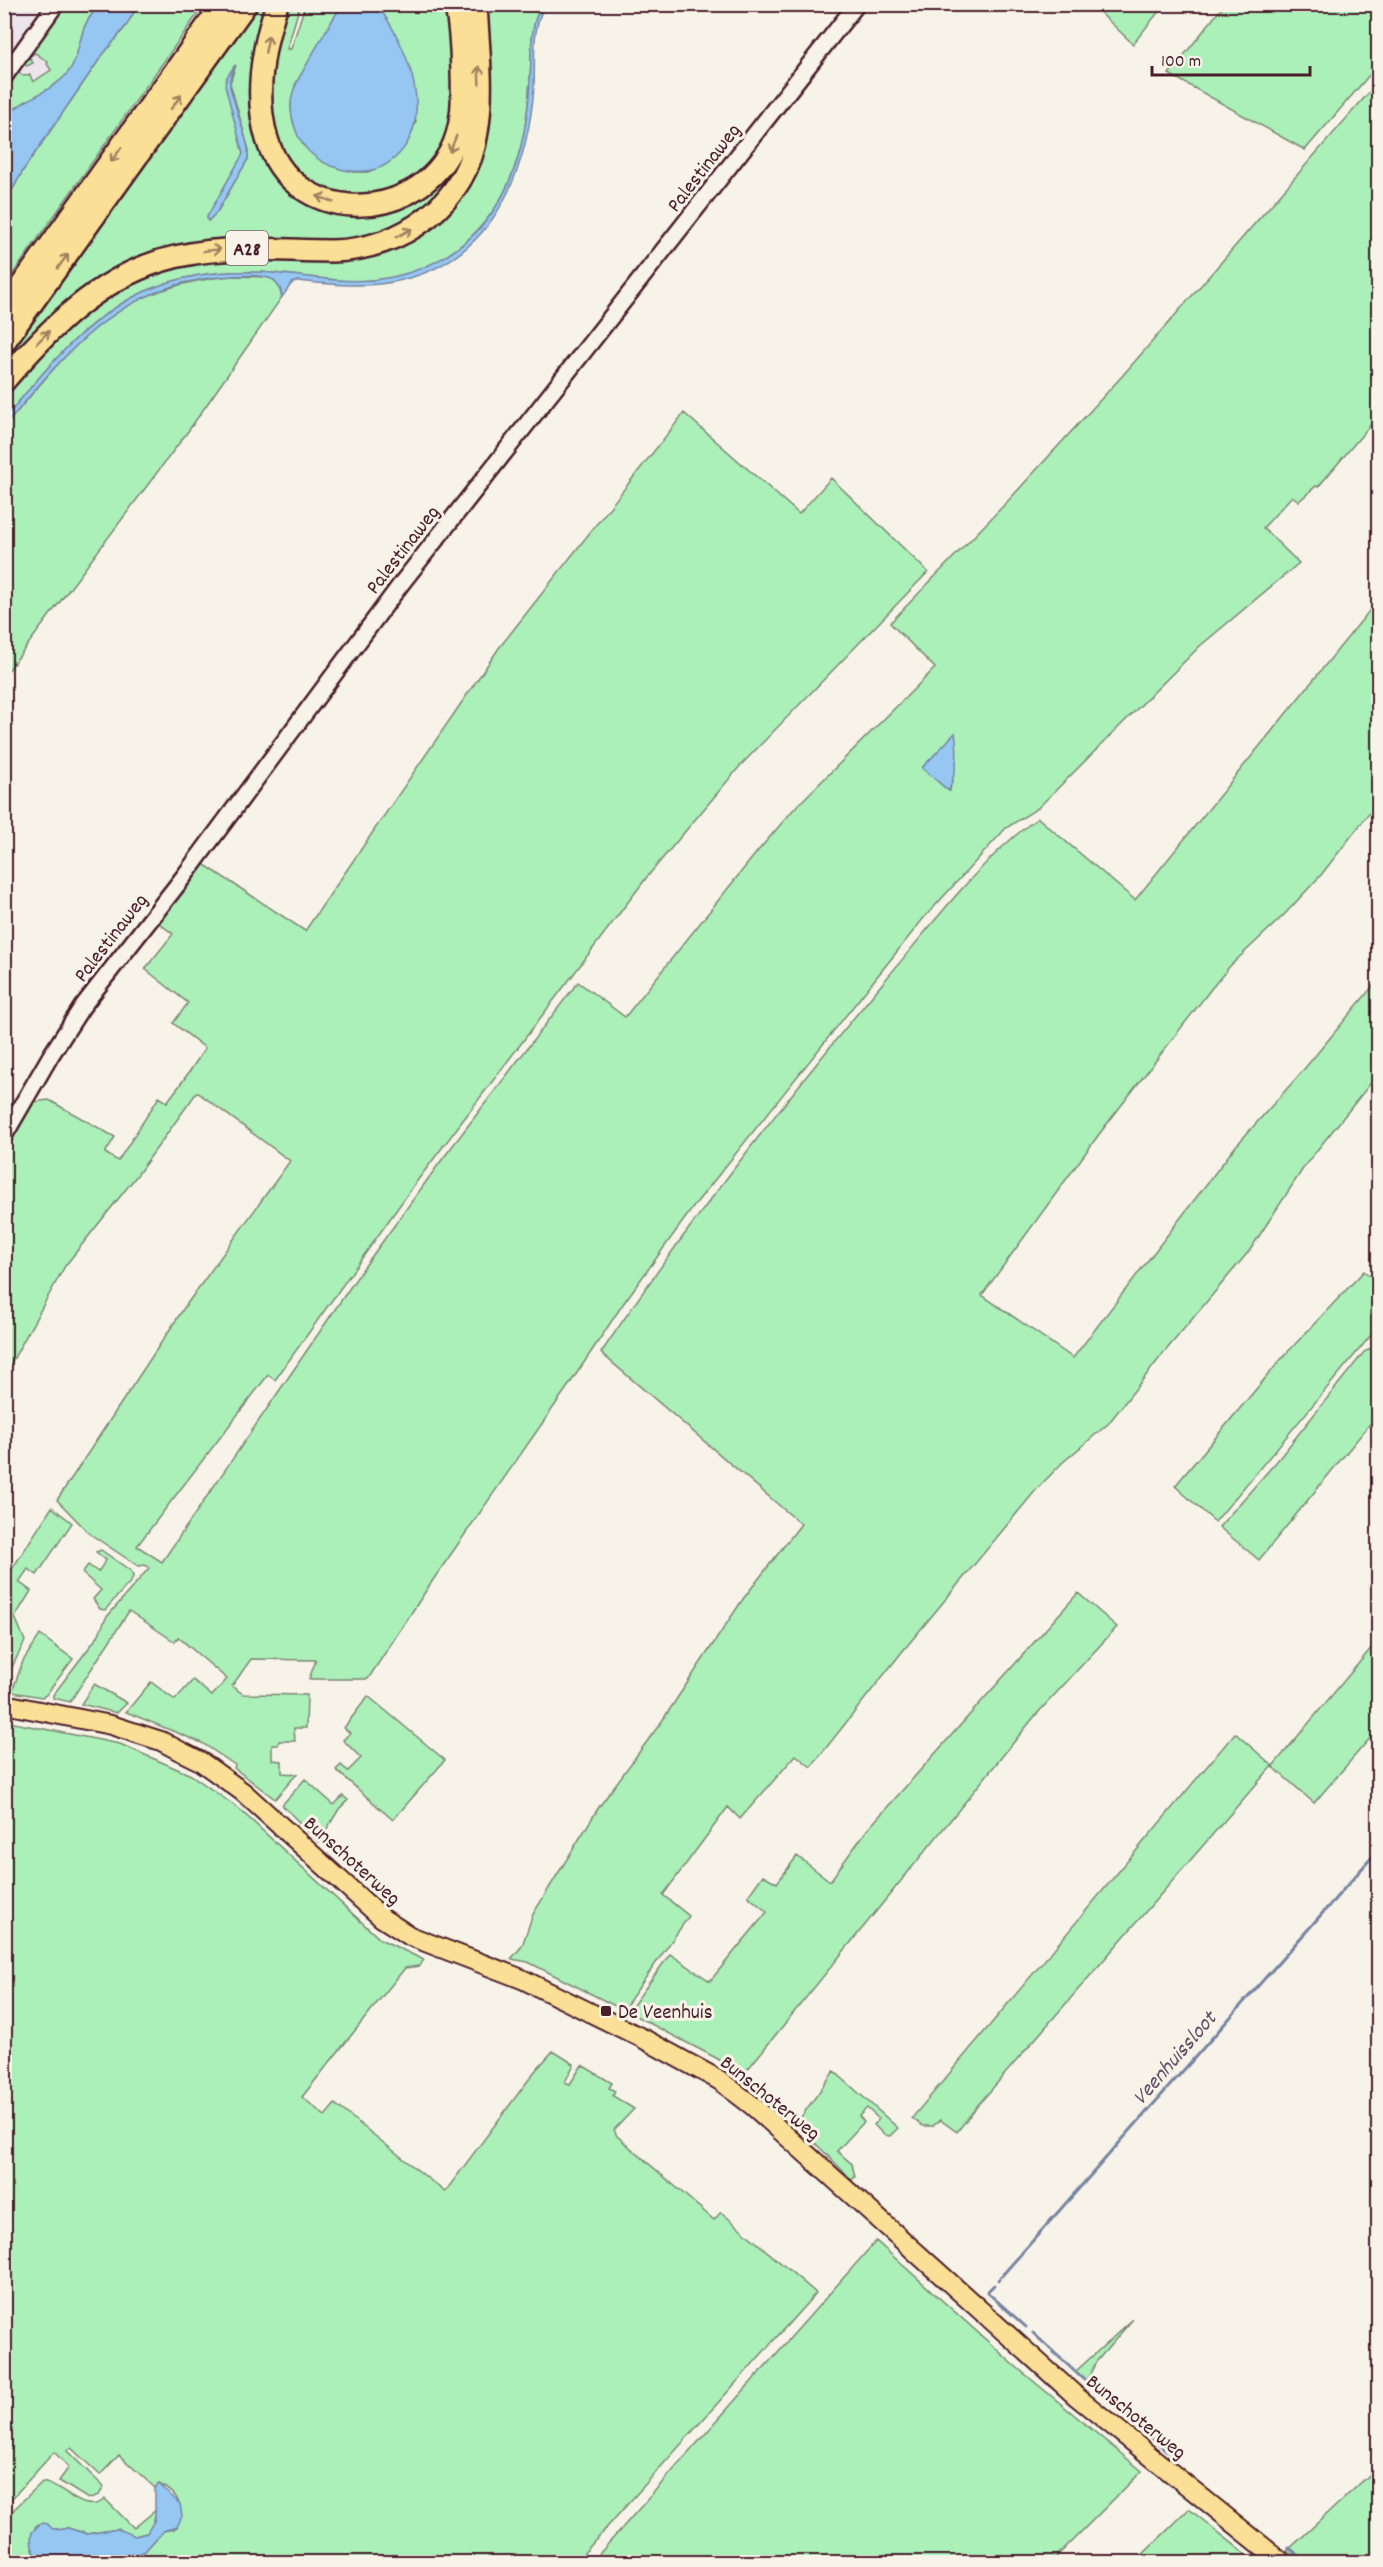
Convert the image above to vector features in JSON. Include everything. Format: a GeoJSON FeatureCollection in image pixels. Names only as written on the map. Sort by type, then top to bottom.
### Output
{"type":"FeatureCollection","features":[{"type":"Feature","properties":{"kind":"highway"},"geometry":{"type":"LineString","coordinates":[[4,310],[223,4]]}},
{"type":"Feature","properties":{"kind":"highway"},"geometry":{"type":"LineString","coordinates":[[4,342],[246,4]]}},
{"type":"Feature","properties":{"kind":"highway"},"geometry":{"type":"LineString","coordinates":[[277,4],[263,67],[261,101],[267,141],[280,165],[299,185],[326,200],[346,205],[378,205],[400,198],[423,184],[444,162],[456,138],[463,83],[460,36],[454,4]]}},
{"type":"Feature","properties":{"kind":"highway"},"geometry":{"type":"LineString","coordinates":[[460,36],[464,4]]}},
{"type":"Feature","properties":{"kind":"highway","name":"A28"},"geometry":{"type":"LineString","coordinates":[[4,381],[35,345],[70,311],[105,286],[144,267],[177,256],[220,249],[334,251],[364,248],[397,237],[425,220],[449,197],[465,171],[474,149],[480,111],[476,4]]}},
{"type":"Feature","properties":{"kind":"main road","name":"Bunschoterweg"},"geometry":{"type":"LineString","coordinates":[[4,1704],[101,1722],[132,1731],[200,1761],[243,1792],[382,1918],[410,1936],[444,1951],[522,1979],[642,2038],[719,2080],[753,2106],[1077,2397],[1282,2562]]}},
{"type":"Feature","properties":{"kind":"street"},"geometry":{"type":"LineString","coordinates":[[4,77],[56,4]]}},
{"type":"Feature","properties":{"kind":"street","name":"Palestinaweg"},"geometry":{"type":"LineString","coordinates":[[4,1136],[82,1007],[185,875],[401,584],[857,4]]}},
{"type":"Feature","properties":{"kind":"shaded area"},"geometry":{"type":"Polygon","coordinates":[[[5,5],[121,5],[5,179],[5,5]]]}},
{"type":"Feature","properties":{"kind":"green space"},"geometry":{"type":"Polygon","coordinates":[[[61,5],[99,5],[85,25],[75,59],[66,76],[11,111],[5,118],[5,84],[15,70],[24,76],[30,75],[33,82],[51,70],[48,62],[35,53],[29,57],[33,63],[27,66],[20,62],[61,5]]]}},
{"type":"Feature","properties":{"kind":"green space"},"geometry":{"type":"Polygon","coordinates":[[[138,5],[204,5],[5,285],[5,203],[24,169],[101,57],[126,26],[138,5]]]}},
{"type":"Feature","properties":{"kind":"green space"},"geometry":{"type":"Polygon","coordinates":[[[260,5],[273,5],[259,71],[288,180],[377,209],[474,128],[446,194],[379,240],[159,257],[5,376],[5,362],[260,5]],[[236,65],[227,77],[243,154],[207,217],[208,221],[217,212],[248,159],[248,147],[230,83],[236,65]]]}},
{"type":"Feature","properties":{"kind":"green space"},"geometry":{"type":"Polygon","coordinates":[[[287,5],[300,5],[287,49],[291,49],[305,5],[342,5],[295,85],[291,107],[293,122],[303,145],[323,162],[354,172],[368,172],[389,162],[407,141],[416,121],[383,13],[377,5],[449,5],[453,109],[446,139],[435,159],[410,183],[366,197],[332,192],[311,182],[286,157],[272,125],[271,95],[274,59],[287,5]]]}},
{"type":"Feature","properties":{"kind":"green space"},"geometry":{"type":"Polygon","coordinates":[[[480,5],[541,5],[534,23],[529,96],[518,158],[499,202],[471,237],[454,251],[435,262],[395,277],[350,281],[263,272],[226,272],[189,277],[153,288],[108,312],[89,327],[54,361],[5,418],[5,395],[54,338],[116,290],[163,269],[221,258],[334,259],[456,202],[480,5]]]}},
{"type":"Feature","properties":{"kind":"green space"},"geometry":{"type":"Polygon","coordinates":[[[1092,5],[1164,5],[1133,44],[1092,5]]]}},
{"type":"Feature","properties":{"kind":"green space"},"geometry":{"type":"Polygon","coordinates":[[[1224,5],[1378,5],[1378,65],[1305,150],[1169,74],[1224,5]]]}},
{"type":"Feature","properties":{"kind":"green space"},"geometry":{"type":"Polygon","coordinates":[[[1378,82],[1378,416],[1318,487],[1316,486],[1299,501],[1292,496],[1263,528],[1299,563],[1200,646],[1038,808],[1006,828],[923,919],[697,1202],[623,1304],[433,1580],[368,1679],[309,1679],[316,1660],[251,1659],[232,1686],[243,1694],[307,1695],[306,1728],[294,1728],[295,1741],[279,1741],[278,1745],[272,1745],[272,1760],[282,1761],[282,1773],[297,1774],[275,1799],[234,1768],[235,1765],[202,1743],[126,1712],[151,1682],[175,1700],[193,1680],[212,1696],[227,1679],[178,1637],[175,1642],[129,1611],[70,1702],[53,1698],[98,1636],[106,1618],[149,1568],[145,1565],[138,1566],[90,1534],[57,1500],[184,1308],[290,1161],[197,1092],[138,1174],[65,1266],[5,1374],[5,1150],[33,1102],[49,1100],[115,1137],[105,1153],[118,1161],[159,1097],[167,1102],[196,1062],[205,1048],[173,1023],[188,1003],[145,969],[173,934],[155,920],[199,861],[305,931],[499,648],[684,413],[799,514],[831,478],[928,572],[740,766],[647,877],[417,1181],[275,1380],[268,1375],[137,1546],[162,1562],[362,1270],[441,1161],[578,982],[625,1017],[793,810],[935,668],[890,623],[1007,502],[1123,375],[1378,82]],[[955,734],[922,768],[950,791],[955,734]]]}},
{"type":"Feature","properties":{"kind":"green space"},"geometry":{"type":"Polygon","coordinates":[[[231,276],[269,277],[277,282],[282,297],[189,430],[5,675],[5,426],[76,345],[100,324],[127,306],[156,292],[191,282],[231,276]]]}},
{"type":"Feature","properties":{"kind":"green space"},"geometry":{"type":"Polygon","coordinates":[[[1378,600],[1378,802],[1321,875],[1283,916],[1230,966],[1211,989],[1100,1133],[982,1295],[1073,1358],[1235,1147],[1300,1074],[1378,980],[1378,1074],[1306,1164],[1250,1250],[1108,1424],[1062,1463],[1036,1490],[902,1652],[811,1767],[796,1755],[740,1819],[728,1807],[663,1895],[689,1916],[623,2010],[528,1962],[511,1959],[522,1946],[533,1914],[599,1807],[662,1721],[743,1599],[801,1524],[601,1353],[703,1209],[775,1116],[939,915],[997,852],[1038,818],[1135,900],[1378,600]]]}},
{"type":"Feature","properties":{"kind":"green space"},"geometry":{"type":"Polygon","coordinates":[[[1364,1271],[1378,1282],[1378,1327],[1215,1522],[1175,1486],[1283,1357],[1364,1271]]]}},
{"type":"Feature","properties":{"kind":"green space"},"geometry":{"type":"Polygon","coordinates":[[[1378,1345],[1378,1414],[1259,1560],[1219,1527],[1277,1461],[1364,1352],[1378,1345]]]}},
{"type":"Feature","properties":{"kind":"green space"},"geometry":{"type":"Polygon","coordinates":[[[52,1507],[72,1523],[37,1575],[28,1569],[19,1582],[31,1591],[15,1617],[25,1641],[5,1681],[5,1580],[52,1507]]]}},
{"type":"Feature","properties":{"kind":"green space"},"geometry":{"type":"Polygon","coordinates":[[[101,1550],[131,1571],[133,1576],[105,1610],[100,1609],[93,1599],[101,1590],[82,1573],[88,1565],[98,1572],[106,1560],[96,1552],[101,1550]]]}},
{"type":"Feature","properties":{"kind":"green space"},"geometry":{"type":"Polygon","coordinates":[[[1078,1593],[1117,1627],[1035,1716],[743,2075],[718,2059],[628,2012],[670,1954],[710,1981],[767,1912],[748,1896],[763,1875],[777,1883],[797,1856],[830,1881],[867,1830],[1078,1593]]]}},
{"type":"Feature","properties":{"kind":"green space"},"geometry":{"type":"Polygon","coordinates":[[[40,1635],[73,1659],[46,1695],[42,1697],[12,1692],[23,1661],[40,1635]]]}},
{"type":"Feature","properties":{"kind":"green space"},"geometry":{"type":"Polygon","coordinates":[[[1378,1640],[1378,1729],[1314,1803],[1272,1766],[957,2132],[940,2120],[933,2126],[923,2126],[912,2118],[1235,1733],[1273,1766],[1378,1640]]]}},
{"type":"Feature","properties":{"kind":"green space"},"geometry":{"type":"Polygon","coordinates":[[[94,1684],[127,1703],[117,1713],[81,1704],[94,1684]]]}},
{"type":"Feature","properties":{"kind":"green space"},"geometry":{"type":"Polygon","coordinates":[[[368,1696],[445,1760],[393,1820],[336,1770],[341,1765],[348,1771],[361,1758],[343,1740],[350,1733],[344,1728],[368,1696]]]}},
{"type":"Feature","properties":{"kind":"green space"},"geometry":{"type":"Polygon","coordinates":[[[4,1721],[120,1744],[191,1775],[238,1808],[380,1939],[424,1960],[419,1966],[405,1968],[302,2097],[325,2116],[335,2104],[445,2192],[535,2071],[553,2051],[574,2064],[565,2082],[570,2084],[582,2065],[612,2083],[609,2088],[615,2091],[613,2096],[634,2109],[614,2130],[617,2136],[714,2220],[721,2212],[816,2293],[576,2562],[123,2562],[145,2551],[163,2531],[174,2529],[180,2515],[179,2503],[172,2492],[159,2484],[155,2488],[119,2455],[100,2475],[71,2448],[67,2451],[104,2487],[99,2495],[88,2499],[59,2481],[69,2467],[54,2452],[5,2506],[4,1721]]]}},
{"type":"Feature","properties":{"kind":"green space"},"geometry":{"type":"Polygon","coordinates":[[[305,1779],[334,1805],[343,1796],[348,1800],[339,1809],[319,1842],[282,1805],[305,1779]]]}},
{"type":"Feature","properties":{"kind":"green space"},"geometry":{"type":"Polygon","coordinates":[[[834,2071],[898,2128],[890,2136],[884,2135],[874,2125],[879,2119],[867,2108],[859,2116],[864,2122],[837,2151],[852,2164],[855,2177],[852,2180],[796,2124],[834,2071]]]}},
{"type":"Feature","properties":{"kind":"green space"},"geometry":{"type":"Polygon","coordinates":[[[876,2241],[1014,2365],[1142,2471],[1051,2562],[592,2562],[876,2241]]]}},
{"type":"Feature","properties":{"kind":"green space"},"geometry":{"type":"Polygon","coordinates":[[[1133,2319],[1096,2362],[1086,2382],[1075,2372],[1133,2319]]]}},
{"type":"Feature","properties":{"kind":"green space"},"geometry":{"type":"Polygon","coordinates":[[[1378,2467],[1378,2562],[1303,2562],[1287,2551],[1378,2467]]]}},
{"type":"Feature","properties":{"kind":"green space"},"geometry":{"type":"Polygon","coordinates":[[[42,2482],[58,2488],[81,2502],[97,2504],[105,2499],[134,2528],[157,2509],[152,2527],[147,2533],[135,2536],[118,2529],[87,2534],[68,2528],[53,2529],[40,2524],[35,2527],[34,2553],[44,2562],[11,2562],[5,2551],[4,2519],[42,2482]]]}},
{"type":"Feature","properties":{"kind":"green space"},"geometry":{"type":"Polygon","coordinates":[[[1189,2509],[1256,2562],[1135,2562],[1189,2509]]]}},
{"type":"Feature","properties":{"kind":"water"},"geometry":{"type":"Polygon","coordinates":[[[99,5],[138,5],[126,26],[101,57],[24,169],[5,203],[5,118],[11,111],[65,76],[75,59],[85,25],[99,5]]]}},
{"type":"Feature","properties":{"kind":"water"},"geometry":{"type":"Polygon","coordinates":[[[342,5],[377,5],[399,42],[414,86],[416,108],[413,129],[404,148],[387,164],[373,170],[352,171],[326,164],[316,158],[301,141],[292,116],[291,101],[295,85],[342,5]]]}},
{"type":"Feature","properties":{"kind":"water"},"geometry":{"type":"Polygon","coordinates":[[[541,5],[545,5],[540,15],[535,38],[533,98],[521,158],[511,186],[497,212],[480,235],[458,254],[433,270],[389,283],[350,285],[297,281],[292,283],[282,297],[280,288],[274,280],[261,276],[219,277],[183,283],[151,294],[123,309],[72,349],[5,426],[5,418],[37,380],[89,327],[108,312],[153,288],[189,277],[226,272],[272,273],[336,280],[382,279],[425,267],[445,257],[463,244],[494,210],[503,196],[516,164],[527,114],[534,23],[541,5]]]}},
{"type":"Feature","properties":{"kind":"water"},"geometry":{"type":"Polygon","coordinates":[[[235,65],[230,87],[248,147],[248,159],[217,212],[208,221],[207,217],[243,154],[225,85],[235,65]]]}},
{"type":"Feature","properties":{"kind":"water"},"geometry":{"type":"Polygon","coordinates":[[[955,733],[956,762],[949,791],[922,768],[955,733]]]}},
{"type":"Feature","properties":{"kind":"water"},"geometry":{"type":"Polygon","coordinates":[[[159,2484],[180,2504],[182,2516],[177,2527],[163,2531],[145,2551],[123,2562],[44,2562],[33,2549],[32,2532],[41,2523],[53,2529],[68,2528],[87,2534],[118,2529],[135,2536],[147,2533],[155,2519],[155,2488],[159,2484]]]}},
{"type":"Feature","properties":{"kind":"waterway","name":"Veenhuissloot"},"geometry":{"type":"LineString","coordinates":[[998,2280],[1373,1856]]}},
{"type":"Feature","properties":{"kind":"waterway","name":"Veenhuissloot"},"geometry":{"type":"LineString","coordinates":[[994,2285],[987,2292],[1026,2327]]}},
{"type":"Feature","properties":{"kind":"waterway","name":"Veenhuissloot"},"geometry":{"type":"LineString","coordinates":[[1033,2333],[1084,2380]]}},
{"type":"Feature","properties":{"kind":"waterway","name":"Veenhuissloot"},"geometry":{"type":"LineString","coordinates":[[1095,2389],[1172,2455]]}},
{"type":"Feature","properties":{"kind":"waterway","name":"Veenhuissloot"},"geometry":{"type":"LineString","coordinates":[[1289,2548],[1301,2557]]}},
{"type":"Feature","properties":{"kind":"place","name":"De Veenhuis"},"geometry":{"type":"Point","coordinates":[606,2011]}}]}
